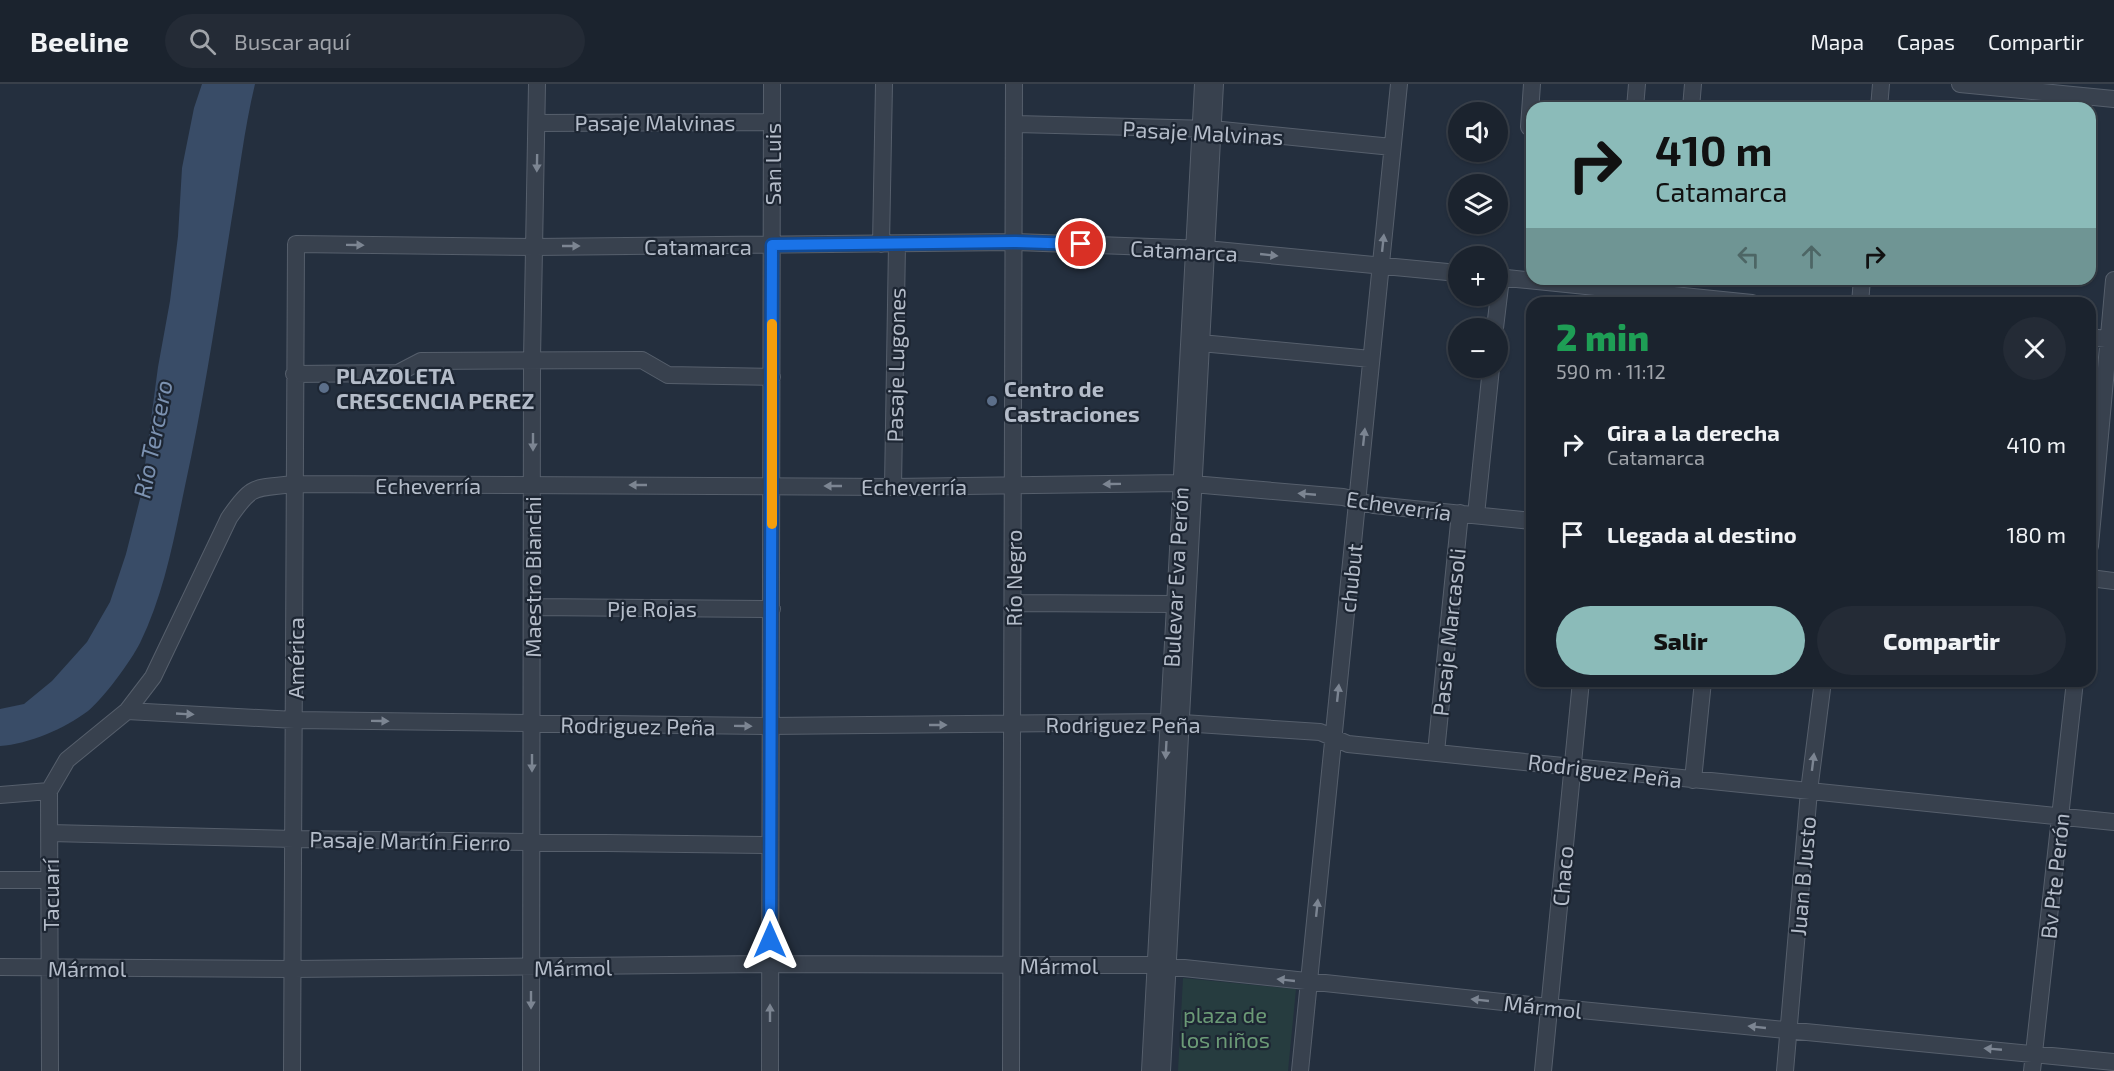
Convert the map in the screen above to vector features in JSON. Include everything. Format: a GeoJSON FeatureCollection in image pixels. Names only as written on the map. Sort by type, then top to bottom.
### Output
{"type":"FeatureCollection","features":[{"type":"Feature","properties":{"kind":"street","name":"Maestro Bianchi"},"geometry":{"type":"LineString","coordinates":[[531,1071],[532,359],[536,247],[537,84]]}},
{"type":"Feature","properties":{"kind":"street","name":"San Luis"},"geometry":{"type":"LineString","coordinates":[[770,1071],[772,84]]}},
{"type":"Feature","properties":{"kind":"street","name":"Pasaje Lugones"},"geometry":{"type":"LineString","coordinates":[[884,84],[893,487]]}},
{"type":"Feature","properties":{"kind":"street","name":"Río Negro"},"geometry":{"type":"LineString","coordinates":[[1011,1071],[1014,84]]}},
{"type":"Feature","properties":{"kind":"street","name":"Bulevar Eva Perón"},"geometry":{"type":"LineString","coordinates":[[1162,1071],[1162,966],[1206,129],[1203,84]]}},
{"type":"Feature","properties":{"kind":"street","name":"Bulevar Eva Perón"},"geometry":{"type":"LineString","coordinates":[[1206,129],[1215,84]]}},
{"type":"Feature","properties":{"kind":"street","name":"chubut"},"geometry":{"type":"LineString","coordinates":[[1300,1071],[1399,84]]}},
{"type":"Feature","properties":{"kind":"street"},"geometry":{"type":"LineString","coordinates":[[1531,102],[1532,84]]}},
{"type":"Feature","properties":{"kind":"street"},"geometry":{"type":"LineString","coordinates":[[1636,102],[1637,84]]}},
{"type":"Feature","properties":{"kind":"street"},"geometry":{"type":"LineString","coordinates":[[1692,102],[1693,84]]}},
{"type":"Feature","properties":{"kind":"street"},"geometry":{"type":"LineString","coordinates":[[1880,102],[1881,84]]}},
{"type":"Feature","properties":{"kind":"street"},"geometry":{"type":"LineString","coordinates":[[1960,84],[2114,99]]}},
{"type":"Feature","properties":{"kind":"street","name":"Pasaje Malvinas"},"geometry":{"type":"LineString","coordinates":[[537,123],[772,122]]}},
{"type":"Feature","properties":{"kind":"street","name":"Pasaje Malvinas"},"geometry":{"type":"LineString","coordinates":[[1014,123],[1206,129],[1392,147]]}},
{"type":"Feature","properties":{"kind":"street","name":"Catamarca"},"geometry":{"type":"LineString","coordinates":[[296,244],[536,247],[1014,242],[1200,249],[1448,272]]}},
{"type":"Feature","properties":{"kind":"street","name":"América"},"geometry":{"type":"LineString","coordinates":[[292,1071],[296,244]]}},
{"type":"Feature","properties":{"kind":"street","name":"Bulevar Eva Perón"},"geometry":{"type":"LineString","coordinates":[[1174,722],[1174,604],[1201,343],[1200,249]]}},
{"type":"Feature","properties":{"kind":"street"},"geometry":{"type":"LineString","coordinates":[[1508,278],[1526,280]]}},
{"type":"Feature","properties":{"kind":"street"},"geometry":{"type":"LineString","coordinates":[[2096,487],[2111,340],[2114,280]]}},
{"type":"Feature","properties":{"kind":"street"},"geometry":{"type":"LineString","coordinates":[[1572,285],[1618,290],[1673,287],[1722,297]]}},
{"type":"Feature","properties":{"kind":"street"},"geometry":{"type":"LineString","coordinates":[[2096,338],[2111,340]]}},
{"type":"Feature","properties":{"kind":"street"},"geometry":{"type":"LineString","coordinates":[[1201,343],[1371,359]]}},
{"type":"Feature","properties":{"kind":"street"},"geometry":{"type":"LineString","coordinates":[[294,374],[398,373],[421,361],[532,359],[642,360],[668,375],[772,377]]}},
{"type":"Feature","properties":{"kind":"street","name":"Pasaje Marcasoli"},"geometry":{"type":"LineString","coordinates":[[1436,752],[1468,514],[1489,378]]}},
{"type":"Feature","properties":{"kind":"street","name":"Echeverría"},"geometry":{"type":"LineString","coordinates":[[49,791],[67,760],[127,711],[153,677],[229,518],[244,497],[253,489],[294,484],[893,487],[1187,484],[1358,500],[1374,505],[1526,520]]}},
{"type":"Feature","properties":{"kind":"street"},"geometry":{"type":"LineString","coordinates":[[2096,579],[2114,581]]}},
{"type":"Feature","properties":{"kind":"street"},"geometry":{"type":"LineString","coordinates":[[1013,603],[1174,604]]}},
{"type":"Feature","properties":{"kind":"street","name":"Pje Rojas"},"geometry":{"type":"LineString","coordinates":[[532,607],[772,609]]}},
{"type":"Feature","properties":{"kind":"street","name":"Chaco"},"geometry":{"type":"LineString","coordinates":[[1543,1071],[1580,687]]}},
{"type":"Feature","properties":{"kind":"street"},"geometry":{"type":"LineString","coordinates":[[1693,780],[1702,687]]}},
{"type":"Feature","properties":{"kind":"street","name":"Juan B Justo"},"geometry":{"type":"LineString","coordinates":[[1785,1071],[1809,790],[1822,687]]}},
{"type":"Feature","properties":{"kind":"street","name":"Bv Pte Perón"},"geometry":{"type":"LineString","coordinates":[[2032,1071],[2075,687]]}},
{"type":"Feature","properties":{"kind":"street","name":"Rodriguez Peña"},"geometry":{"type":"LineString","coordinates":[[127,711],[295,720],[770,726],[1174,722],[1320,732],[1348,744],[1573,765],[1693,780],[2114,822]]}},
{"type":"Feature","properties":{"kind":"street"},"geometry":{"type":"LineString","coordinates":[[0,795],[49,791]]}},
{"type":"Feature","properties":{"kind":"street","name":"Tacuarí"},"geometry":{"type":"LineString","coordinates":[[49,791],[50,1071]]}},
{"type":"Feature","properties":{"kind":"street","name":"Pasaje Martín Fierro"},"geometry":{"type":"LineString","coordinates":[[50,833],[294,839],[770,845]]}},
{"type":"Feature","properties":{"kind":"street"},"geometry":{"type":"LineString","coordinates":[[0,880],[49,880]]}},
{"type":"Feature","properties":{"kind":"street","name":"Mármol"},"geometry":{"type":"LineString","coordinates":[[0,967],[293,969],[770,964],[1162,966],[1550,1007],[2114,1062]]}},
{"type":"Feature","properties":{"kind":"street","name":"Bulevar Eva Perón"},"geometry":{"type":"LineString","coordinates":[[1150,1071],[1162,966]]}},
{"type":"Feature","properties":{"kind":"green space","name":"plaza de los niños"},"geometry":{"type":"Polygon","coordinates":[[[1183,978],[1296,989],[1288,1071],[1178,1071],[1183,978]]]}},
{"type":"Feature","properties":{"kind":"water","name":"Río Tercero"},"geometry":{"type":"Polygon","coordinates":[[[202,84],[255,84],[198,421],[177,526],[162,586],[136,651],[101,698],[88,711],[79,718],[46,734],[23,742],[0,746],[0,709],[24,704],[52,681],[87,642],[110,602],[126,554],[141,495],[158,367],[170,301],[178,236],[182,168],[194,108],[202,84]]]}},
{"type":"Feature","properties":{"kind":"slow traffic"},"geometry":{"type":"LineString","coordinates":[[772,324],[772,524]]}},
{"type":"Feature","properties":{"kind":"place","name":"PLAZOLETA CRESCENCIA PEREZ"},"geometry":{"type":"Point","coordinates":[324,388]}},
{"type":"Feature","properties":{"kind":"place","name":"Centro de Castraciones"},"geometry":{"type":"Point","coordinates":[992,401]}},
{"type":"Feature","properties":{"kind":"route"},"geometry":{"type":"LineString","coordinates":[[770,940],[772,245],[1014,242],[1081,244]]}}]}
